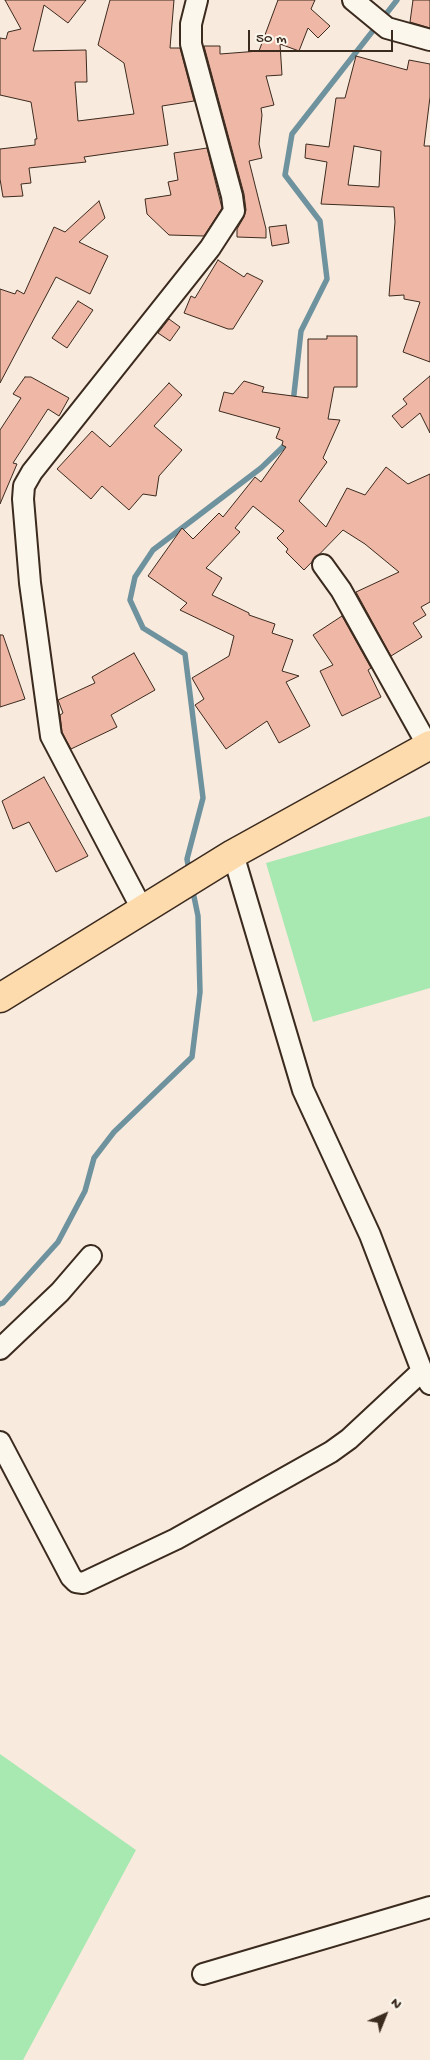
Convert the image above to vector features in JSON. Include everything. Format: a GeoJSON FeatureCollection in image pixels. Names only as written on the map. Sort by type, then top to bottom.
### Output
{"type":"FeatureCollection","features":[{"type":"Feature","properties":{"kind":"highway"},"geometry":{"type":"LineString","coordinates":[[0,998],[224,859],[429,745]]}},
{"type":"Feature","properties":{"kind":"street"},"geometry":{"type":"LineString","coordinates":[[142,910],[51,736],[30,582],[23,499],[24,486],[32,472],[210,248],[234,211],[232,196],[192,44],[191,24],[197,0]]}},
{"type":"Feature","properties":{"kind":"street"},"geometry":{"type":"LineString","coordinates":[[353,0],[379,22],[430,40]]}},
{"type":"Feature","properties":{"kind":"street"},"geometry":{"type":"LineString","coordinates":[[323,565],[341,590],[429,745]]}},
{"type":"Feature","properties":{"kind":"street"},"geometry":{"type":"LineString","coordinates":[[0,1442],[71,1578],[76,1582],[83,1582],[176,1539],[331,1452],[426,1377],[370,1235],[304,1090],[224,859]]}},
{"type":"Feature","properties":{"kind":"street"},"geometry":{"type":"LineString","coordinates":[[0,1349],[60,1292],[90,1256]]}},
{"type":"Feature","properties":{"kind":"street"},"geometry":{"type":"LineString","coordinates":[[203,1974],[430,1907]]}},
{"type":"Feature","properties":{"kind":"green space"},"geometry":{"type":"Polygon","coordinates":[[[430,816],[430,988],[313,1022],[266,863],[430,816]]]}},
{"type":"Feature","properties":{"kind":"green space"},"geometry":{"type":"Polygon","coordinates":[[[0,1754],[136,1850],[23,2060],[0,2060],[0,1754]]]}},
{"type":"Feature","properties":{"kind":"building"},"geometry":{"type":"Polygon","coordinates":[[[5,0],[86,0],[68,23],[44,5],[33,51],[86,50],[87,82],[75,82],[78,121],[134,114],[124,63],[98,45],[110,0],[174,0],[170,48],[180,48],[194,101],[162,106],[168,145],[84,157],[86,162],[29,168],[31,183],[21,184],[23,196],[3,197],[0,179],[0,149],[35,145],[35,139],[37,139],[31,102],[0,95],[0,38],[6,39],[8,32],[21,29],[5,0]]]}},
{"type":"Feature","properties":{"kind":"building"},"geometry":{"type":"Polygon","coordinates":[[[278,0],[315,0],[311,9],[330,26],[318,38],[308,28],[299,51],[280,44],[282,75],[266,76],[274,105],[261,108],[259,144],[262,158],[249,161],[266,229],[266,238],[237,237],[237,229],[246,210],[244,194],[204,46],[220,46],[220,54],[259,51],[278,0]]]}},
{"type":"Feature","properties":{"kind":"building"},"geometry":{"type":"Polygon","coordinates":[[[413,0],[430,0],[430,28],[410,22],[413,0]]]}},
{"type":"Feature","properties":{"kind":"building"},"geometry":{"type":"Polygon","coordinates":[[[356,56],[407,70],[409,60],[430,64],[430,97],[424,146],[430,146],[430,362],[403,352],[420,302],[404,299],[404,295],[389,296],[395,222],[394,207],[321,204],[327,162],[305,158],[306,144],[329,147],[336,98],[345,98],[356,56]],[[354,146],[348,185],[379,187],[381,151],[354,146]]]}},
{"type":"Feature","properties":{"kind":"building"},"geometry":{"type":"Polygon","coordinates":[[[207,148],[222,208],[204,236],[169,235],[147,214],[145,199],[171,195],[168,182],[178,180],[174,153],[207,148]]]}},
{"type":"Feature","properties":{"kind":"building"},"geometry":{"type":"Polygon","coordinates":[[[99,201],[105,218],[79,242],[108,256],[90,294],[56,277],[0,383],[0,289],[15,294],[17,290],[24,294],[54,227],[65,232],[99,201]]]}},
{"type":"Feature","properties":{"kind":"building"},"geometry":{"type":"Polygon","coordinates":[[[286,225],[289,243],[272,246],[269,227],[286,225]]]}},
{"type":"Feature","properties":{"kind":"building"},"geometry":{"type":"Polygon","coordinates":[[[218,260],[244,277],[247,273],[263,281],[233,329],[228,329],[184,313],[191,296],[195,298],[218,260]]]}},
{"type":"Feature","properties":{"kind":"building"},"geometry":{"type":"Polygon","coordinates":[[[78,301],[93,310],[67,348],[52,338],[78,301]]]}},
{"type":"Feature","properties":{"kind":"building"},"geometry":{"type":"Polygon","coordinates":[[[169,319],[180,327],[170,341],[158,333],[169,319]]]}},
{"type":"Feature","properties":{"kind":"building"},"geometry":{"type":"Polygon","coordinates":[[[327,336],[357,336],[357,387],[334,387],[328,419],[340,420],[323,458],[327,462],[299,501],[326,527],[347,488],[365,495],[386,467],[408,484],[430,474],[430,602],[421,607],[426,615],[413,623],[422,637],[391,656],[356,592],[399,572],[365,544],[343,530],[304,570],[286,552],[288,549],[277,538],[284,531],[253,506],[235,528],[240,532],[206,568],[222,578],[212,595],[249,613],[249,615],[275,624],[272,633],[293,640],[282,671],[299,676],[286,682],[310,726],[279,743],[267,721],[226,749],[195,705],[204,699],[192,678],[229,656],[234,636],[180,610],[187,603],[148,576],[182,528],[193,539],[219,513],[223,517],[255,477],[261,482],[286,447],[282,445],[283,441],[276,438],[280,428],[219,411],[224,392],[233,394],[244,381],[264,387],[262,392],[308,398],[308,339],[327,339],[327,336]]]}},
{"type":"Feature","properties":{"kind":"building"},"geometry":{"type":"Polygon","coordinates":[[[430,376],[430,433],[420,413],[402,428],[392,416],[407,404],[403,399],[430,376]]]}},
{"type":"Feature","properties":{"kind":"building"},"geometry":{"type":"Polygon","coordinates":[[[25,377],[31,377],[69,398],[59,416],[48,409],[13,463],[17,464],[0,504],[0,430],[21,398],[13,394],[25,377]]]}},
{"type":"Feature","properties":{"kind":"building"},"geometry":{"type":"Polygon","coordinates":[[[169,383],[182,395],[154,426],[182,450],[159,476],[156,496],[143,494],[129,510],[102,486],[91,499],[57,469],[92,431],[110,447],[169,383]]]}},
{"type":"Feature","properties":{"kind":"building"},"geometry":{"type":"Polygon","coordinates":[[[342,616],[371,668],[368,670],[381,697],[342,716],[320,671],[333,665],[313,635],[342,616]]]}},
{"type":"Feature","properties":{"kind":"building"},"geometry":{"type":"Polygon","coordinates":[[[0,635],[3,635],[25,699],[0,707],[0,635]]]}},
{"type":"Feature","properties":{"kind":"building"},"geometry":{"type":"Polygon","coordinates":[[[134,653],[155,690],[111,715],[117,727],[71,749],[62,732],[60,715],[63,713],[58,700],[95,683],[92,677],[134,653]]]}},
{"type":"Feature","properties":{"kind":"building"},"geometry":{"type":"Polygon","coordinates":[[[44,777],[88,856],[56,872],[29,822],[13,829],[2,801],[44,777]]]}},
{"type":"Feature","properties":{"kind":"waterway"},"geometry":{"type":"LineString","coordinates":[[293,403],[301,331],[327,279],[320,221],[285,175],[292,134],[397,0]]}},
{"type":"Feature","properties":{"kind":"waterway"},"geometry":{"type":"LineString","coordinates":[[189,871],[187,859],[203,798],[185,654],[143,628],[130,600],[135,577],[153,550],[261,468],[288,442]]}},
{"type":"Feature","properties":{"kind":"waterway"},"geometry":{"type":"LineString","coordinates":[[0,1304],[3,1303],[58,1242],[85,1191],[94,1158],[114,1132],[192,1057],[200,992],[198,916],[192,887]]}}]}
